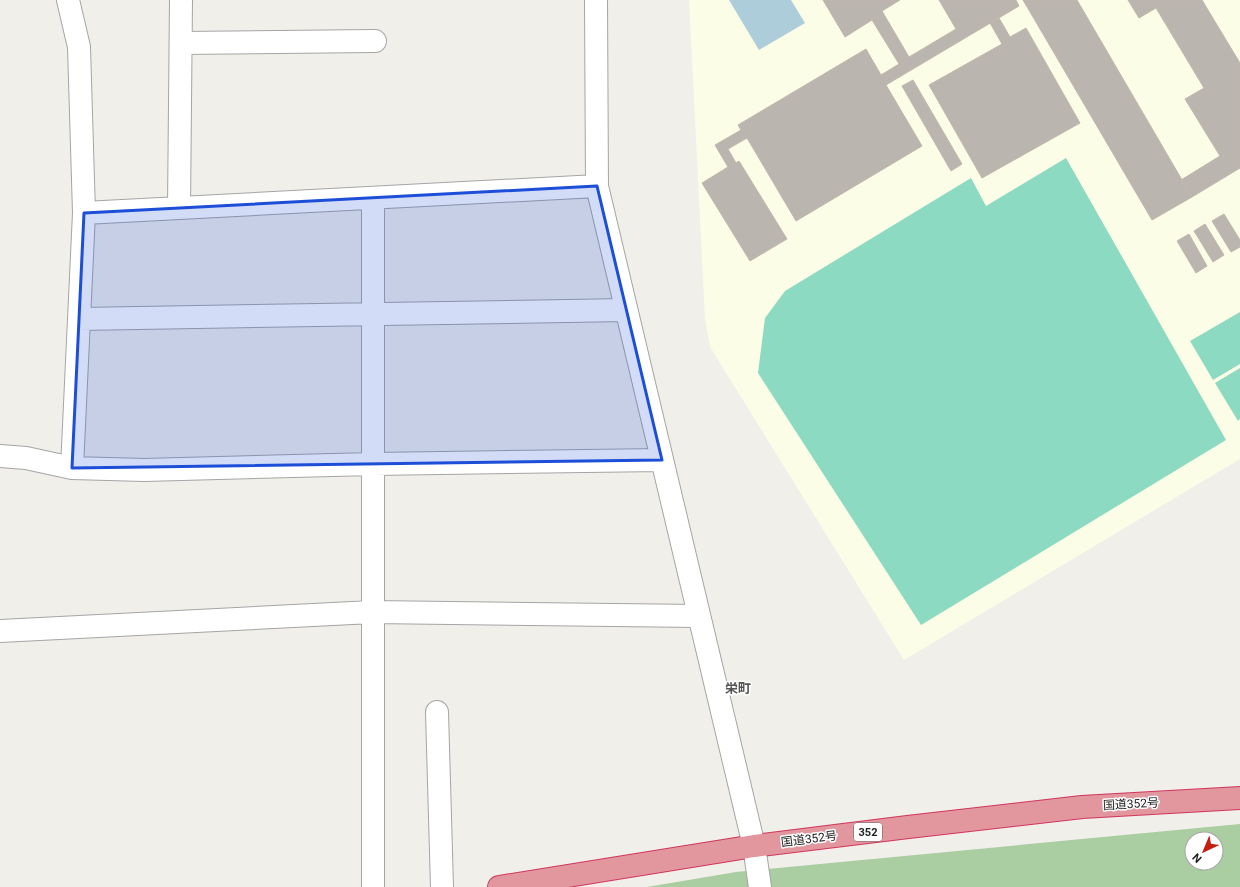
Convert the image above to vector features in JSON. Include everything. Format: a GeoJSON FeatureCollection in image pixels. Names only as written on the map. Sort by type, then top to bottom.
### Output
{"type":"FeatureCollection","features":[{"type":"Feature","properties":{"kind":"highway","name":"国道352号"},"geometry":{"type":"LineString","coordinates":[[499,887],[754,846],[1082,807],[1240,798]]}},
{"type":"Feature","properties":{"kind":"street"},"geometry":{"type":"LineString","coordinates":[[68,0],[79,47],[84,213],[72,468]]}},
{"type":"Feature","properties":{"kind":"street"},"geometry":{"type":"LineString","coordinates":[[179,208],[181,0]]}},
{"type":"Feature","properties":{"kind":"street"},"geometry":{"type":"LineString","coordinates":[[596,0],[597,186],[754,846],[760,887]]}},
{"type":"Feature","properties":{"kind":"street"},"geometry":{"type":"LineString","coordinates":[[181,42],[375,41]]}},
{"type":"Feature","properties":{"kind":"street"},"geometry":{"type":"LineString","coordinates":[[84,213],[597,186]]}},
{"type":"Feature","properties":{"kind":"street"},"geometry":{"type":"LineString","coordinates":[[372,198],[372,887]]}},
{"type":"Feature","properties":{"kind":"street"},"geometry":{"type":"LineString","coordinates":[[79,319],[626,310]]}},
{"type":"Feature","properties":{"kind":"street"},"geometry":{"type":"LineString","coordinates":[[0,456],[26,458],[72,468],[144,470],[372,464],[662,460]]}},
{"type":"Feature","properties":{"kind":"street"},"geometry":{"type":"LineString","coordinates":[[0,631],[372,612],[699,616]]}},
{"type":"Feature","properties":{"kind":"street"},"geometry":{"type":"LineString","coordinates":[[436,712],[442,887]]}},
{"type":"Feature","properties":{"kind":"highlighted area"},"geometry":{"type":"Polygon","coordinates":[[[597,186],[662,460],[72,468],[84,213],[597,186]]]}},
{"type":"Feature","properties":{"kind":"shaded area"},"geometry":{"type":"Polygon","coordinates":[[[689,0],[1240,0],[1240,459],[904,660],[710,347],[705,319],[689,0]]]}},
{"type":"Feature","properties":{"kind":"green space"},"geometry":{"type":"Polygon","coordinates":[[[1066,158],[1226,440],[921,625],[758,373],[765,318],[785,291],[971,178],[986,206],[1066,158]]]}},
{"type":"Feature","properties":{"kind":"green space"},"geometry":{"type":"Polygon","coordinates":[[[1240,312],[1240,364],[1213,380],[1190,341],[1240,312]]]}},
{"type":"Feature","properties":{"kind":"green space"},"geometry":{"type":"Polygon","coordinates":[[[1240,368],[1240,419],[1238,421],[1215,383],[1240,368]]]}},
{"type":"Feature","properties":{"kind":"green space"},"geometry":{"type":"Polygon","coordinates":[[[1240,824],[1240,887],[647,887],[736,872],[1240,824]]]}},
{"type":"Feature","properties":{"kind":"water"},"geometry":{"type":"Polygon","coordinates":[[[729,0],[791,0],[805,23],[759,50],[729,0]]]}},
{"type":"Feature","properties":{"kind":"building"},"geometry":{"type":"Polygon","coordinates":[[[823,0],[900,0],[882,11],[909,57],[956,29],[939,0],[1016,0],[1019,6],[886,85],[922,146],[796,221],[747,138],[728,149],[736,163],[739,161],[787,239],[750,261],[702,183],[728,167],[715,145],[741,130],[738,125],[866,49],[881,75],[899,64],[872,20],[845,37],[823,0]]]}},
{"type":"Feature","properties":{"kind":"building"},"geometry":{"type":"Polygon","coordinates":[[[1023,0],[1077,0],[1192,197],[1152,220],[1023,0]]]}},
{"type":"Feature","properties":{"kind":"building"},"geometry":{"type":"Polygon","coordinates":[[[1128,0],[1202,0],[1240,63],[1240,168],[1192,197],[1181,180],[1220,156],[1185,99],[1204,88],[1156,8],[1139,18],[1128,0]]]}},
{"type":"Feature","properties":{"kind":"building"},"geometry":{"type":"Polygon","coordinates":[[[999,18],[1010,37],[1026,28],[1080,123],[982,178],[929,85],[1002,44],[990,23],[999,18]]]}},
{"type":"Feature","properties":{"kind":"building"},"geometry":{"type":"Polygon","coordinates":[[[913,80],[962,164],[951,171],[902,86],[913,80]]]}},
{"type":"Feature","properties":{"kind":"building"},"geometry":{"type":"Polygon","coordinates":[[[1224,214],[1240,240],[1240,247],[1231,252],[1212,221],[1224,214]]]}},
{"type":"Feature","properties":{"kind":"building"},"geometry":{"type":"Polygon","coordinates":[[[1205,224],[1224,255],[1213,262],[1194,231],[1205,224]]]}},
{"type":"Feature","properties":{"kind":"building"},"geometry":{"type":"Polygon","coordinates":[[[1189,234],[1207,266],[1196,273],[1177,241],[1189,234]]]}},
{"type":"Feature","properties":{"kind":"district","name":"栄町"},"geometry":{"type":"Point","coordinates":[738,688]}}]}
